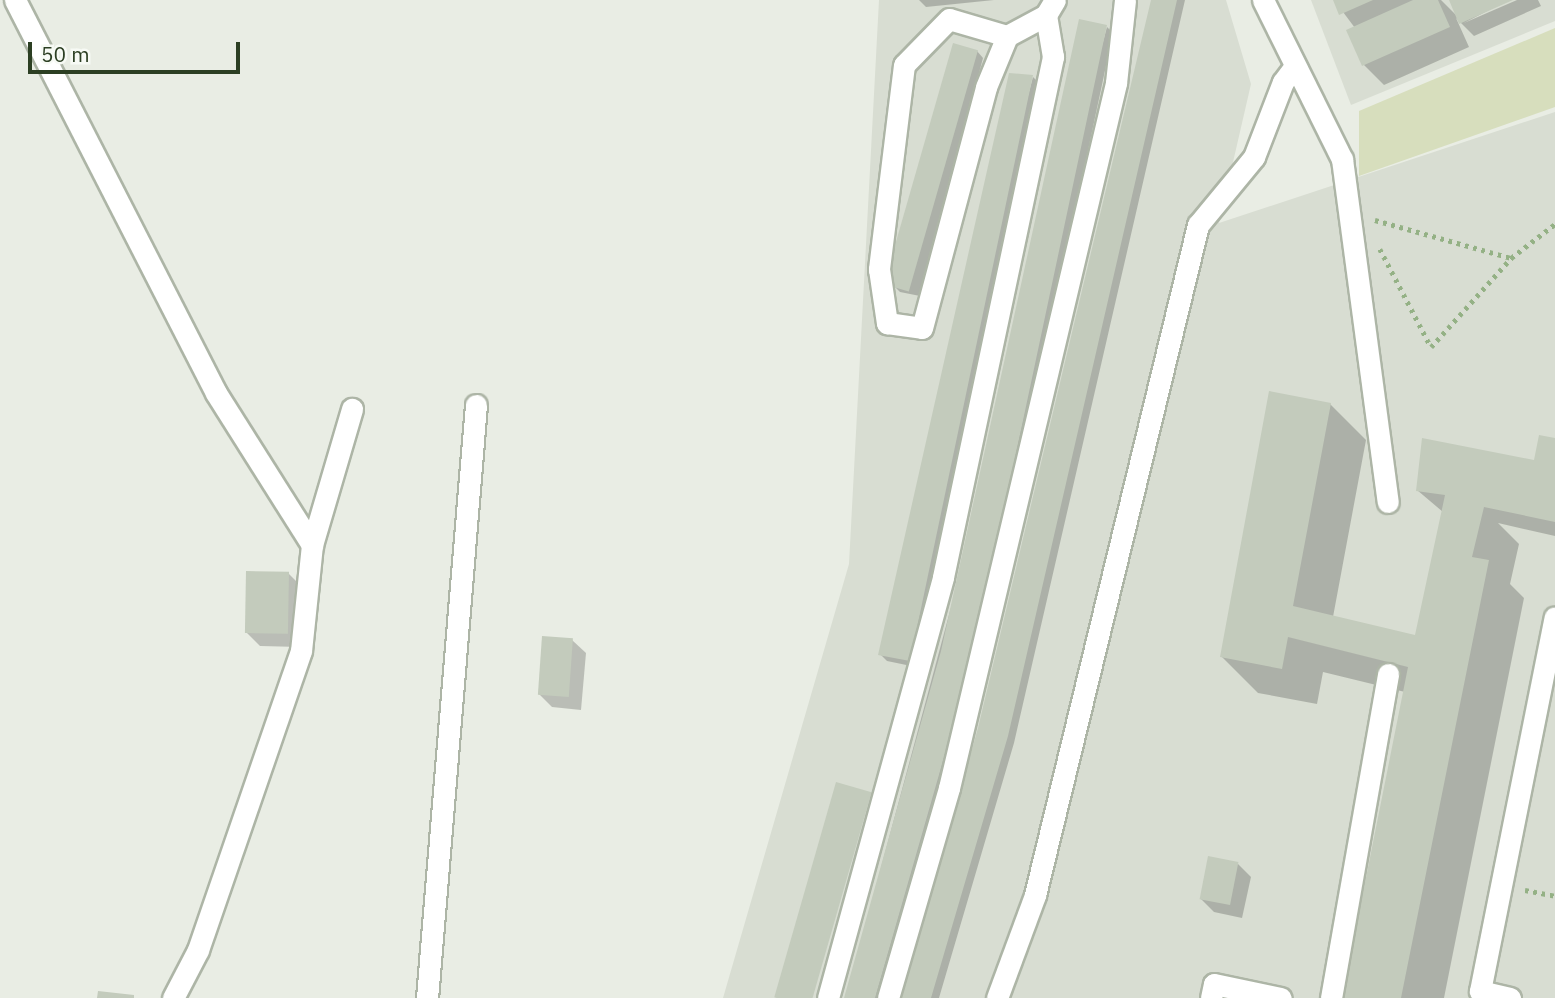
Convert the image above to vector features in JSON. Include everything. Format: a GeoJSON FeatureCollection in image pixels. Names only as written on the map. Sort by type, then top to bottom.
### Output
{"type":"FeatureCollection","features":[{"type":"Feature","properties":{"kind":"lane"},"geometry":{"type":"LineString","coordinates":[[15,0],[216,393],[312,545]]}},
{"type":"Feature","properties":{"kind":"lane"},"geometry":{"type":"LineString","coordinates":[[887,998],[961,734],[1116,83],[1125,0]]}},
{"type":"Feature","properties":{"kind":"lane"},"geometry":{"type":"LineString","coordinates":[[1263,0],[1342,159],[1388,502]]}},
{"type":"Feature","properties":{"kind":"lane"},"geometry":{"type":"LineString","coordinates":[[1007,36],[949,19],[904,65],[879,269],[887,323],[922,328],[986,87],[1007,36],[1051,8]]}},
{"type":"Feature","properties":{"kind":"lane"},"geometry":{"type":"LineString","coordinates":[[828,998],[943,577],[1053,57],[1051,8]]}},
{"type":"Feature","properties":{"kind":"lane"},"geometry":{"type":"LineString","coordinates":[[996,998],[1035,895],[1198,225],[1254,157],[1283,82],[1296,66]]}},
{"type":"Feature","properties":{"kind":"lane"},"geometry":{"type":"LineString","coordinates":[[427,998],[476,405]]}},
{"type":"Feature","properties":{"kind":"lane"},"geometry":{"type":"LineString","coordinates":[[173,998],[198,950],[301,651],[312,545],[352,409]]}},
{"type":"Feature","properties":{"kind":"lane"},"geometry":{"type":"LineString","coordinates":[[1510,998],[1480,991],[1555,617]]}},
{"type":"Feature","properties":{"kind":"lane"},"geometry":{"type":"LineString","coordinates":[[1331,998],[1388,674]]}},
{"type":"Feature","properties":{"kind":"lane"},"geometry":{"type":"LineString","coordinates":[[1212,998],[1214,984],[1281,998]]}},
{"type":"Feature","properties":{"kind":"path"},"geometry":{"type":"LineString","coordinates":[[1370,229],[1364,217],[1511,258]]}},
{"type":"Feature","properties":{"kind":"path"},"geometry":{"type":"LineString","coordinates":[[1376,241],[1431,347],[1511,258],[1555,224]]}},
{"type":"Feature","properties":{"kind":"path"},"geometry":{"type":"LineString","coordinates":[[1502,884],[1555,896]]}},
{"type":"Feature","properties":{"kind":"shaded area"},"geometry":{"type":"Polygon","coordinates":[[[879,0],[1226,0],[1251,84],[1219,223],[1555,112],[1555,998],[723,998],[849,564],[879,0]]]}},
{"type":"Feature","properties":{"kind":"shaded area"},"geometry":{"type":"Polygon","coordinates":[[[1311,0],[1555,0],[1555,21],[1351,105],[1311,0]]]}},
{"type":"Feature","properties":{"kind":"green space"},"geometry":{"type":"Polygon","coordinates":[[[1555,28],[1555,107],[1359,176],[1359,111],[1555,28]]]}},
{"type":"Feature","properties":{"kind":"building"},"geometry":{"type":"Polygon","coordinates":[[[1151,0],[1177,0],[1008,736],[931,998],[901,998],[978,728],[1151,0]]]}},
{"type":"Feature","properties":{"kind":"building"},"geometry":{"type":"Polygon","coordinates":[[[1333,0],[1373,0],[1339,15],[1333,0]]]}},
{"type":"Feature","properties":{"kind":"building"},"geometry":{"type":"Polygon","coordinates":[[[1413,0],[1438,0],[1450,27],[1362,66],[1346,30],[1413,0]]]}},
{"type":"Feature","properties":{"kind":"building"},"geometry":{"type":"Polygon","coordinates":[[[1449,0],[1513,0],[1459,24],[1449,0]]]}},
{"type":"Feature","properties":{"kind":"building"},"geometry":{"type":"Polygon","coordinates":[[[1079,19],[1107,25],[973,656],[875,998],[844,998],[941,651],[1079,19]]]}},
{"type":"Feature","properties":{"kind":"building"},"geometry":{"type":"Polygon","coordinates":[[[953,43],[978,50],[909,291],[884,284],[953,43]]]}},
{"type":"Feature","properties":{"kind":"building"},"geometry":{"type":"Polygon","coordinates":[[[1009,73],[1033,75],[910,661],[878,655],[1009,73]]]}},
{"type":"Feature","properties":{"kind":"building"},"geometry":{"type":"Polygon","coordinates":[[[1269,391],[1331,403],[1293,606],[1415,635],[1445,495],[1416,491],[1422,438],[1534,460],[1539,435],[1555,438],[1555,522],[1484,507],[1472,557],[1489,560],[1401,998],[1342,998],[1408,667],[1288,637],[1282,669],[1220,657],[1269,391]]]}},
{"type":"Feature","properties":{"kind":"building"},"geometry":{"type":"Polygon","coordinates":[[[246,571],[289,572],[288,634],[245,633],[246,571]]]}},
{"type":"Feature","properties":{"kind":"building"},"geometry":{"type":"Polygon","coordinates":[[[542,636],[573,638],[569,697],[538,695],[542,636]]]}},
{"type":"Feature","properties":{"kind":"building"},"geometry":{"type":"Polygon","coordinates":[[[836,782],[872,792],[813,998],[774,997],[836,782]]]}},
{"type":"Feature","properties":{"kind":"building"},"geometry":{"type":"Polygon","coordinates":[[[1208,856],[1238,862],[1230,905],[1200,899],[1208,856]]]}},
{"type":"Feature","properties":{"kind":"building"},"geometry":{"type":"Polygon","coordinates":[[[98,991],[134,995],[134,998],[97,998],[98,991]]]}}]}
